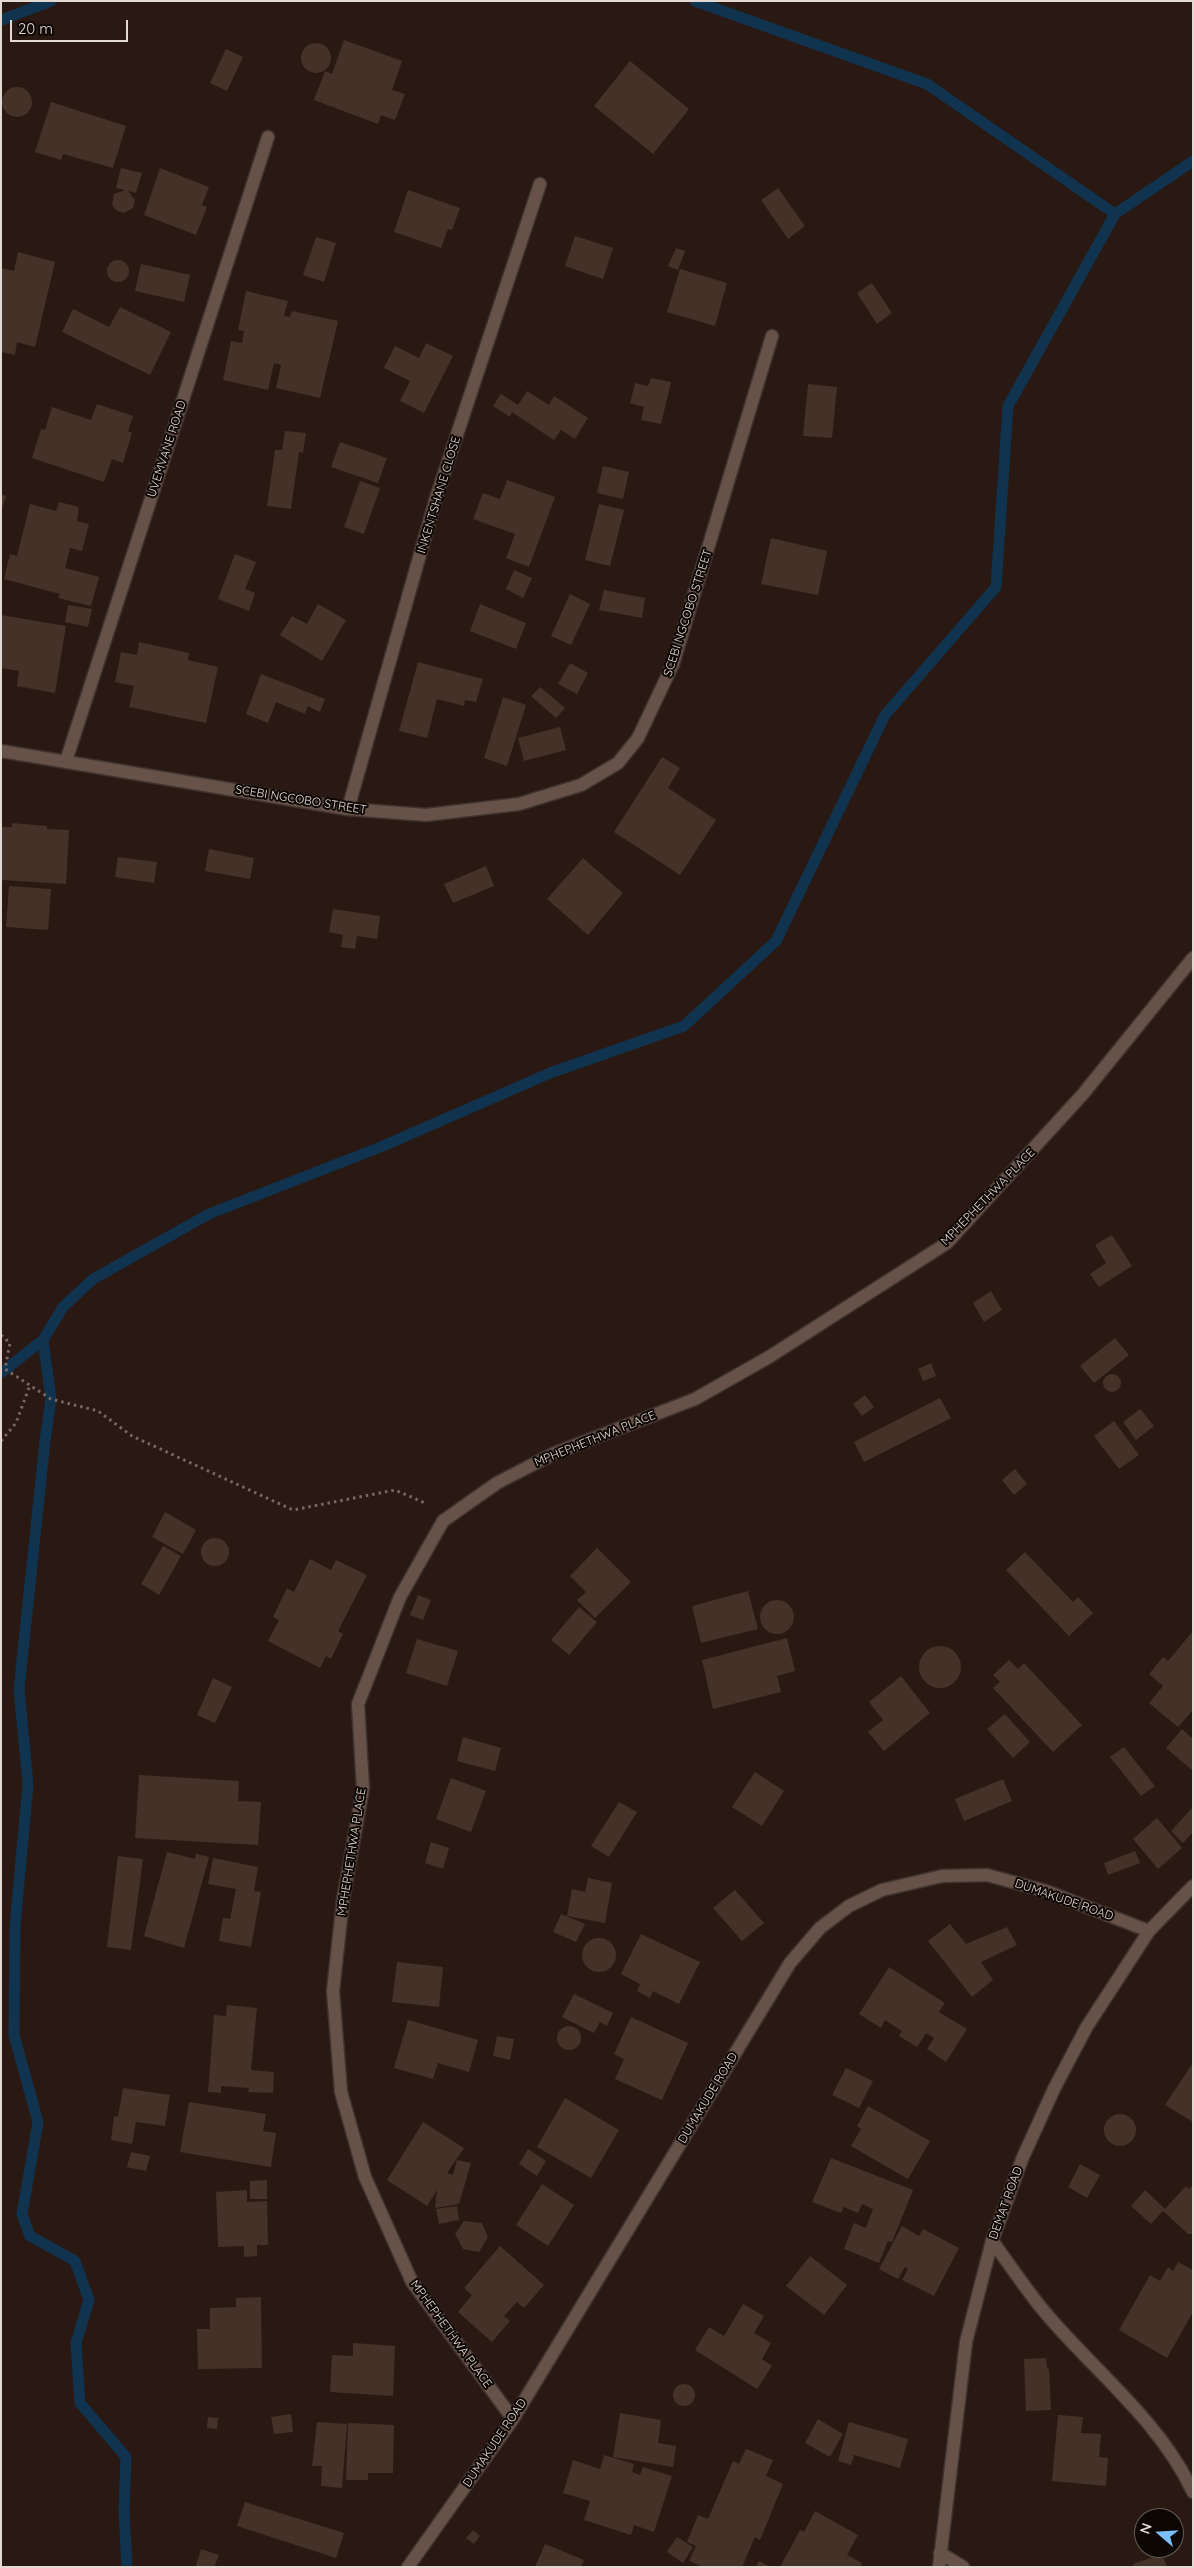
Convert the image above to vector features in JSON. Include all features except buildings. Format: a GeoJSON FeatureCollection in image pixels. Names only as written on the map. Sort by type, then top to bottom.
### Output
{"type":"FeatureCollection","features":[{"type":"Feature","properties":{"kind":"street","name":"UVEMVANE ROAD"},"geometry":{"type":"LineString","coordinates":[[66,761],[268,137]]}},
{"type":"Feature","properties":{"kind":"street","name":"INKENTSHANE CLOSE"},"geometry":{"type":"LineString","coordinates":[[348,809],[436,498],[540,184]]}},
{"type":"Feature","properties":{"kind":"street","name":"SCEBI NGCOBO STREET"},"geometry":{"type":"LineString","coordinates":[[1,752],[66,761],[348,809],[426,815],[519,804],[581,785],[618,763],[638,738],[674,664],[772,336]]}},
{"type":"Feature","properties":{"kind":"street","name":"MPHEPHETHWA PLACE"},"geometry":{"type":"LineString","coordinates":[[513,2419],[412,2282],[365,2177],[341,2092],[333,1991],[343,1900],[363,1788],[358,1704],[400,1597],[443,1521],[497,1483],[556,1453],[695,1398],[769,1357],[946,1243],[1084,1094],[1193,958]]}},
{"type":"Feature","properties":{"kind":"street","name":"DUMAKUDE ROAD"},"geometry":{"type":"LineString","coordinates":[[408,2567],[513,2419],[790,1962],[820,1928],[849,1906],[882,1890],[942,1876],[988,1875],[1046,1891],[1149,1931]]}},
{"type":"Feature","properties":{"kind":"street","name":"DEMAT ROAD"},"geometry":{"type":"LineString","coordinates":[[939,2567],[966,2342],[992,2241],[1023,2157],[1054,2089],[1086,2028],[1149,1931],[1193,1886]]}},
{"type":"Feature","properties":{"kind":"street"},"geometry":{"type":"LineString","coordinates":[[992,2241],[1048,2316],[1159,2434],[1179,2463],[1193,2492]]}},
{"type":"Feature","properties":{"kind":"street"},"geometry":{"type":"LineString","coordinates":[[940,2553],[963,2567]]}},
{"type":"Feature","properties":{"kind":"path"},"geometry":{"type":"LineString","coordinates":[[1,1334],[10,1343],[5,1369],[51,1399],[98,1411],[132,1436],[293,1510],[395,1490],[452,1514]]}},
{"type":"Feature","properties":{"kind":"path"},"geometry":{"type":"LineString","coordinates":[[1,1440],[16,1423],[30,1385]]}},
{"type":"Feature","properties":{"kind":"waterway"},"geometry":{"type":"LineString","coordinates":[[1,20],[51,1]]}},
{"type":"Feature","properties":{"kind":"waterway"},"geometry":{"type":"LineString","coordinates":[[695,1],[927,84],[1115,214]]}},
{"type":"Feature","properties":{"kind":"waterway"},"geometry":{"type":"LineString","coordinates":[[1,1373],[43,1340],[63,1307],[93,1279],[209,1214],[383,1146],[550,1073],[684,1026],[776,941],[885,715],[996,587],[1008,406],[1115,214],[1193,161]]}},
{"type":"Feature","properties":{"kind":"waterway"},"geometry":{"type":"LineString","coordinates":[[43,1340],[51,1399],[19,1689],[28,1784],[15,1926],[14,2035],[38,2122],[22,2214],[30,2236],[75,2261],[89,2300],[76,2343],[80,2403],[126,2457],[124,2511],[127,2567]]}}]}
